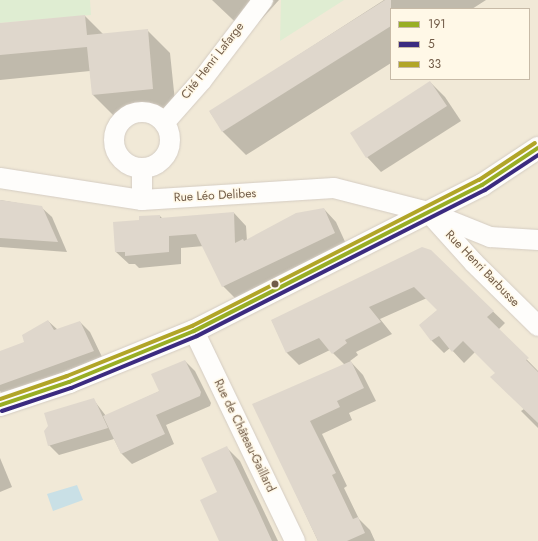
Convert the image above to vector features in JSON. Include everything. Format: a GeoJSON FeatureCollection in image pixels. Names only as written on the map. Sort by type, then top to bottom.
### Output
{"type":"FeatureCollection","features":[{"type":"Feature","properties":{"kind":"main road"},"geometry":{"type":"LineString","coordinates":[[0,405],[69,382],[194,331],[482,185],[538,148]]}},
{"type":"Feature","properties":{"kind":"street","name":"Cité Henri Lafarge"},"geometry":{"type":"LineString","coordinates":[[164,122],[202,80],[249,15],[263,0]]}},
{"type":"Feature","properties":{"kind":"street"},"geometry":{"type":"LineString","coordinates":[[140,112],[157,116],[164,122],[170,139],[169,148],[159,163],[142,168],[124,161],[118,154],[115,145],[118,127],[123,120],[140,112]]}},
{"type":"Feature","properties":{"kind":"street"},"geometry":{"type":"LineString","coordinates":[[142,168],[142,200]]}},
{"type":"Feature","properties":{"kind":"street","name":"Rue Léo Delibes"},"geometry":{"type":"LineString","coordinates":[[0,178],[142,200],[334,188],[428,212],[490,237],[538,240]]}},
{"type":"Feature","properties":{"kind":"street","name":"Rue Henri Barbusse"},"geometry":{"type":"LineString","coordinates":[[428,212],[474,263],[538,326]]}},
{"type":"Feature","properties":{"kind":"street","name":"Rue de Château-Gaillard"},"geometry":{"type":"LineString","coordinates":[[194,331],[295,541]]}},
{"type":"Feature","properties":{"kind":"shaded area"},"geometry":{"type":"Polygon","coordinates":[[[0,0],[538,0],[538,541],[0,541],[0,0]]]}},
{"type":"Feature","properties":{"kind":"green space"},"geometry":{"type":"Polygon","coordinates":[[[0,0],[90,0],[91,15],[0,23],[0,0]]]}},
{"type":"Feature","properties":{"kind":"green space"},"geometry":{"type":"Polygon","coordinates":[[[281,0],[344,0],[280,41],[281,0]]]}},
{"type":"Feature","properties":{"kind":"water"},"geometry":{"type":"Polygon","coordinates":[[[77,485],[83,500],[53,511],[47,494],[77,485]]]}},
{"type":"Feature","properties":{"kind":"building"},"geometry":{"type":"Polygon","coordinates":[[[385,0],[391,0],[390,27],[222,132],[209,111],[385,0]]]}},
{"type":"Feature","properties":{"kind":"building"},"geometry":{"type":"Polygon","coordinates":[[[85,15],[87,35],[148,29],[153,89],[92,95],[87,47],[0,55],[0,23],[85,15]]]}},
{"type":"Feature","properties":{"kind":"building"},"geometry":{"type":"Polygon","coordinates":[[[430,81],[447,106],[366,158],[350,133],[430,81]]]}},
{"type":"Feature","properties":{"kind":"building"},"geometry":{"type":"Polygon","coordinates":[[[0,200],[42,206],[58,242],[0,238],[0,200]]]}},
{"type":"Feature","properties":{"kind":"building"},"geometry":{"type":"Polygon","coordinates":[[[324,208],[335,233],[222,287],[196,234],[169,236],[169,252],[125,256],[125,252],[115,252],[113,222],[139,220],[139,216],[160,215],[160,218],[234,212],[235,243],[243,239],[244,241],[296,213],[324,208]]]}},
{"type":"Feature","properties":{"kind":"building"},"geometry":{"type":"Polygon","coordinates":[[[422,247],[431,250],[494,311],[487,317],[529,358],[526,360],[538,372],[538,423],[490,377],[495,373],[463,341],[452,352],[439,336],[431,341],[419,325],[437,310],[414,287],[369,307],[381,322],[345,340],[347,343],[332,354],[319,338],[286,353],[271,320],[422,247]]]}},
{"type":"Feature","properties":{"kind":"building"},"geometry":{"type":"Polygon","coordinates":[[[48,320],[54,330],[80,321],[94,351],[0,385],[0,351],[24,342],[22,335],[48,320]]]}},
{"type":"Feature","properties":{"kind":"building"},"geometry":{"type":"Polygon","coordinates":[[[185,360],[201,392],[200,396],[156,415],[165,434],[121,454],[103,416],[159,391],[151,374],[185,360]]]}},
{"type":"Feature","properties":{"kind":"building"},"geometry":{"type":"Polygon","coordinates":[[[351,361],[364,388],[337,401],[340,407],[310,421],[336,473],[332,475],[353,519],[358,517],[365,533],[347,541],[318,541],[252,404],[351,361]]]}},
{"type":"Feature","properties":{"kind":"building"},"geometry":{"type":"Polygon","coordinates":[[[94,398],[108,428],[48,446],[44,431],[48,426],[44,413],[94,398]]]}},
{"type":"Feature","properties":{"kind":"building"},"geometry":{"type":"Polygon","coordinates":[[[227,446],[272,541],[219,541],[200,500],[217,492],[201,458],[227,446]]]}},
{"type":"Feature","properties":{"kind":"transit line","name":"33"},"geometry":{"type":"LineString","coordinates":[[0,399],[67,376],[192,326],[479,180],[535,143]]}},
{"type":"Feature","properties":{"kind":"transit line","name":"191"},"geometry":{"type":"LineString","coordinates":[[0,405],[69,382],[194,331],[482,185],[538,148]]}},
{"type":"Feature","properties":{"kind":"transit line","name":"5"},"geometry":{"type":"LineString","coordinates":[[2,411],[71,388],[197,336],[485,190],[538,155]]}}]}
